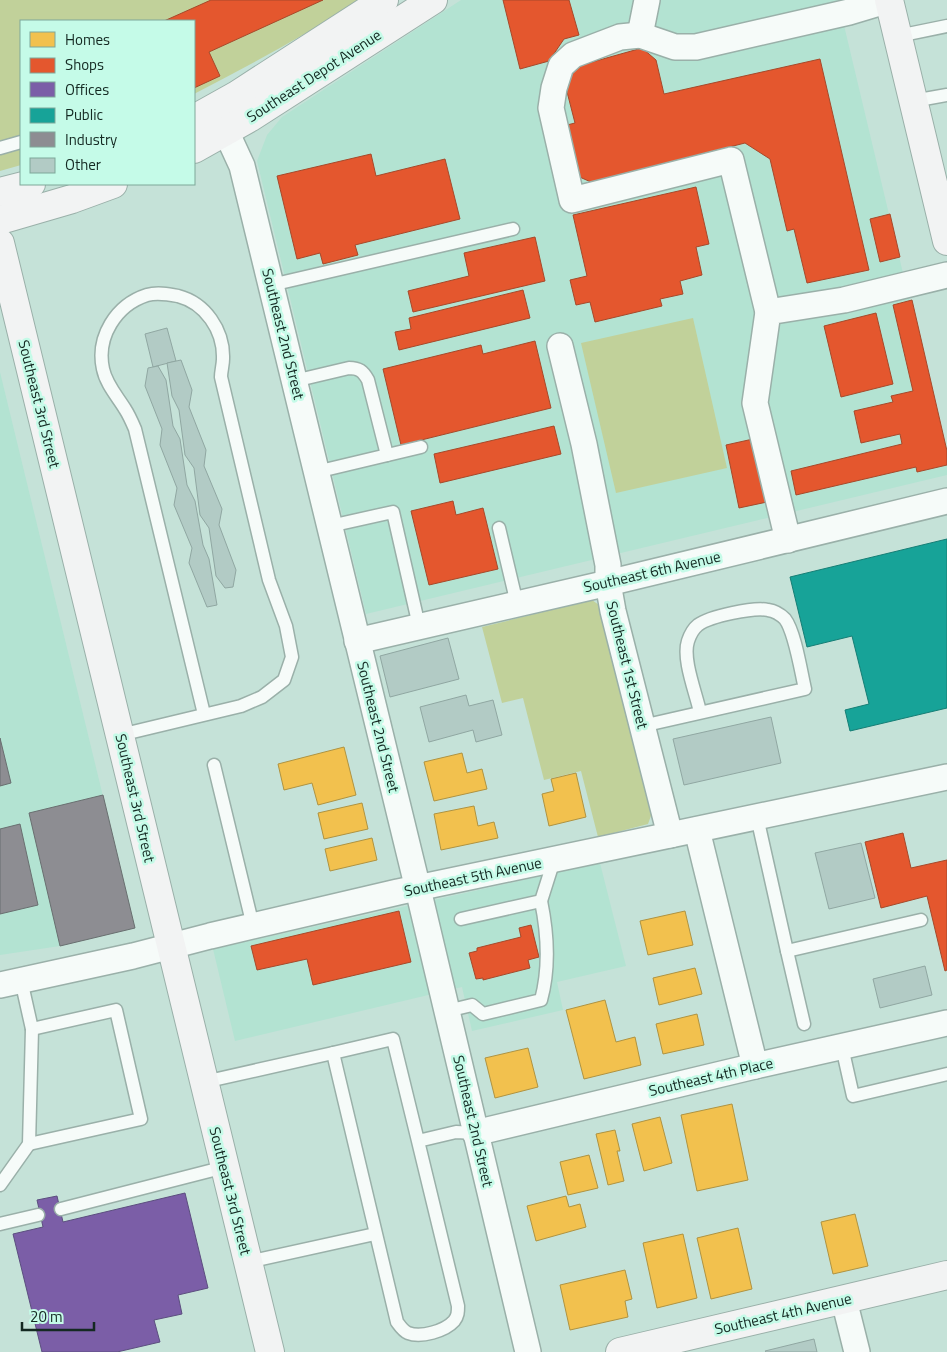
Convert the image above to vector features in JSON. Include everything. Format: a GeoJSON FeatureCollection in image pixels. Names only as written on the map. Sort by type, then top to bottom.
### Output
{"type":"FeatureCollection","features":[{"type":"Feature","properties":{"kind":"street","name":"Southeast Depot Avenue"},"geometry":{"type":"LineString","coordinates":[[195,147],[212,119],[283,66],[384,0]]}},
{"type":"Feature","properties":{"kind":"street","name":"Southeast Depot Avenue"},"geometry":{"type":"LineString","coordinates":[[212,119],[251,118],[433,0]]}},
{"type":"Feature","properties":{"kind":"street"},"geometry":{"type":"LineString","coordinates":[[640,35],[647,0]]}},
{"type":"Feature","properties":{"kind":"street"},"geometry":{"type":"LineString","coordinates":[[788,540],[755,403],[768,312],[731,160],[572,200],[551,108],[554,88],[561,66],[573,54],[620,37],[640,35],[674,47],[696,47],[848,12],[889,0],[913,101],[935,173],[947,241]]}},
{"type":"Feature","properties":{"kind":"street","name":"Southeast 2nd Street"},"geometry":{"type":"LineString","coordinates":[[212,119],[242,166],[418,889],[528,1352]]}},
{"type":"Feature","properties":{"kind":"street"},"geometry":{"type":"LineString","coordinates":[[0,192],[27,185]]}},
{"type":"Feature","properties":{"kind":"street"},"geometry":{"type":"LineString","coordinates":[[0,220],[72,199],[110,185]]}},
{"type":"Feature","properties":{"kind":"street","name":"Southeast 3rd Street"},"geometry":{"type":"LineString","coordinates":[[0,243],[270,1352]]}},
{"type":"Feature","properties":{"kind":"street"},"geometry":{"type":"LineString","coordinates":[[768,312],[844,300],[947,275]]}},
{"type":"Feature","properties":{"kind":"street","name":"Southeast 1st Street"},"geometry":{"type":"LineString","coordinates":[[560,346],[584,444],[608,565],[608,583],[670,835]]}},
{"type":"Feature","properties":{"kind":"street","name":"Southeast 6th Avenue"},"geometry":{"type":"LineString","coordinates":[[357,641],[608,583],[947,501]]}},
{"type":"Feature","properties":{"kind":"street","name":"Southeast 5th Avenue"},"geometry":{"type":"LineString","coordinates":[[10,982],[418,889],[947,777]]}},
{"type":"Feature","properties":{"kind":"street"},"geometry":{"type":"LineString","coordinates":[[697,830],[755,1066]]}},
{"type":"Feature","properties":{"kind":"street","name":"Southeast 4th Place"},"geometry":{"type":"LineString","coordinates":[[475,1134],[755,1066],[947,1023]]}},
{"type":"Feature","properties":{"kind":"street","name":"Southeast 4th Avenue"},"geometry":{"type":"LineString","coordinates":[[620,1352],[681,1345],[844,1300],[947,1275]]}},
{"type":"Feature","properties":{"kind":"street"},"geometry":{"type":"LineString","coordinates":[[844,1300],[857,1352]]}},
{"type":"Feature","properties":{"kind":"lane"},"geometry":{"type":"LineString","coordinates":[[898,36],[947,26]]}},
{"type":"Feature","properties":{"kind":"lane"},"geometry":{"type":"LineString","coordinates":[[913,101],[947,95]]}},
{"type":"Feature","properties":{"kind":"lane"},"geometry":{"type":"LineString","coordinates":[[0,148],[20,142]]}},
{"type":"Feature","properties":{"kind":"lane"},"geometry":{"type":"LineString","coordinates":[[271,285],[513,229]]}},
{"type":"Feature","properties":{"kind":"lane"},"geometry":{"type":"LineString","coordinates":[[120,735],[241,706],[262,697],[284,680],[292,656],[286,626],[270,580],[220,378],[223,358],[220,336],[209,315],[188,299],[166,293],[148,294],[133,302],[119,313],[107,329],[101,348],[103,371],[114,394],[126,410],[136,429],[204,714]]}},
{"type":"Feature","properties":{"kind":"lane"},"geometry":{"type":"LineString","coordinates":[[294,381],[349,368],[358,368],[368,380],[387,455]]}},
{"type":"Feature","properties":{"kind":"lane"},"geometry":{"type":"LineString","coordinates":[[316,472],[421,447]]}},
{"type":"Feature","properties":{"kind":"lane"},"geometry":{"type":"LineString","coordinates":[[330,526],[393,512],[419,626]]}},
{"type":"Feature","properties":{"kind":"lane"},"geometry":{"type":"LineString","coordinates":[[499,528],[517,604]]}},
{"type":"Feature","properties":{"kind":"lane"},"geometry":{"type":"LineString","coordinates":[[642,726],[805,689],[791,631],[786,620],[778,613],[767,609],[735,613],[706,620],[691,633],[687,643],[686,655],[700,712]]}},
{"type":"Feature","properties":{"kind":"lane"},"geometry":{"type":"LineString","coordinates":[[214,765],[253,926]]}},
{"type":"Feature","properties":{"kind":"lane"},"geometry":{"type":"LineString","coordinates":[[756,817],[804,1024]]}},
{"type":"Feature","properties":{"kind":"lane"},"geometry":{"type":"LineString","coordinates":[[446,1011],[472,1005],[483,1014],[541,1000],[546,979],[548,951],[546,924],[541,901],[554,860]]}},
{"type":"Feature","properties":{"kind":"lane"},"geometry":{"type":"LineString","coordinates":[[461,919],[541,901]]}},
{"type":"Feature","properties":{"kind":"lane"},"geometry":{"type":"LineString","coordinates":[[787,951],[921,920]]}},
{"type":"Feature","properties":{"kind":"lane"},"geometry":{"type":"LineString","coordinates":[[0,1185],[29,1144],[32,1029],[10,982]]}},
{"type":"Feature","properties":{"kind":"lane"},"geometry":{"type":"LineString","coordinates":[[29,1144],[140,1119],[116,1010],[32,1029]]}},
{"type":"Feature","properties":{"kind":"lane"},"geometry":{"type":"LineString","coordinates":[[204,1082],[393,1039],[458,1306],[458,1314],[449,1325],[437,1331],[409,1334],[397,1322],[333,1053]]}},
{"type":"Feature","properties":{"kind":"lane"},"geometry":{"type":"LineString","coordinates":[[842,1047],[853,1096],[947,1074]]}},
{"type":"Feature","properties":{"kind":"lane"},"geometry":{"type":"LineString","coordinates":[[418,1141],[456,1132],[475,1134]]}},
{"type":"Feature","properties":{"kind":"lane"},"geometry":{"type":"LineString","coordinates":[[61,1210],[225,1167]]}},
{"type":"Feature","properties":{"kind":"lane"},"geometry":{"type":"LineString","coordinates":[[0,1224],[38,1215]]}},
{"type":"Feature","properties":{"kind":"lane"},"geometry":{"type":"LineString","coordinates":[[248,1262],[375,1234]]}},
{"type":"Feature","properties":{"kind":"shaded area"},"geometry":{"type":"Polygon","coordinates":[[[0,0],[360,0],[278,49],[195,93],[195,20],[20,20],[20,165],[0,171],[0,0]]]}},
{"type":"Feature","properties":{"kind":"shaded area"},"geometry":{"type":"Polygon","coordinates":[[[461,0],[838,0],[947,458],[947,475],[366,614],[257,161],[267,135],[282,117],[461,0]]]}},
{"type":"Feature","properties":{"kind":"shaded area"},"geometry":{"type":"Polygon","coordinates":[[[693,318],[727,468],[616,493],[581,343],[693,318]]]}},
{"type":"Feature","properties":{"kind":"shaded area"},"geometry":{"type":"Polygon","coordinates":[[[0,372],[135,928],[60,946],[0,955],[0,372]]]}},
{"type":"Feature","properties":{"kind":"shaded area"},"geometry":{"type":"Polygon","coordinates":[[[592,600],[599,605],[652,813],[648,824],[598,837],[581,771],[544,780],[523,698],[502,703],[482,627],[592,600]]]}},
{"type":"Feature","properties":{"kind":"shaded area"},"geometry":{"type":"Polygon","coordinates":[[[600,863],[626,966],[557,982],[563,1010],[472,1031],[462,987],[235,1041],[213,949],[600,863]]]}},
{"type":"Feature","properties":{"kind":"building: Homes"},"geometry":{"type":"Polygon","coordinates":[[[344,747],[356,795],[318,805],[312,783],[284,790],[278,764],[344,747]]]}},
{"type":"Feature","properties":{"kind":"building: Homes"},"geometry":{"type":"Polygon","coordinates":[[[462,753],[467,773],[482,769],[487,789],[434,801],[424,762],[462,753]]]}},
{"type":"Feature","properties":{"kind":"building: Homes"},"geometry":{"type":"Polygon","coordinates":[[[576,773],[586,817],[549,826],[542,794],[554,791],[551,779],[576,773]]]}},
{"type":"Feature","properties":{"kind":"building: Homes"},"geometry":{"type":"Polygon","coordinates":[[[362,803],[368,829],[324,839],[318,813],[362,803]]]}},
{"type":"Feature","properties":{"kind":"building: Homes"},"geometry":{"type":"Polygon","coordinates":[[[474,806],[478,826],[494,822],[498,838],[441,850],[434,814],[474,806]]]}},
{"type":"Feature","properties":{"kind":"building: Homes"},"geometry":{"type":"Polygon","coordinates":[[[372,838],[377,860],[330,871],[325,849],[372,838]]]}},
{"type":"Feature","properties":{"kind":"building: Homes"},"geometry":{"type":"Polygon","coordinates":[[[685,911],[693,945],[648,955],[640,921],[685,911]]]}},
{"type":"Feature","properties":{"kind":"building: Homes"},"geometry":{"type":"Polygon","coordinates":[[[695,968],[702,994],[659,1005],[653,978],[695,968]]]}},
{"type":"Feature","properties":{"kind":"building: Homes"},"geometry":{"type":"Polygon","coordinates":[[[605,1000],[616,1042],[635,1037],[641,1065],[584,1079],[566,1010],[605,1000]]]}},
{"type":"Feature","properties":{"kind":"building: Homes"},"geometry":{"type":"Polygon","coordinates":[[[697,1014],[704,1045],[663,1054],[656,1024],[697,1014]]]}},
{"type":"Feature","properties":{"kind":"building: Homes"},"geometry":{"type":"Polygon","coordinates":[[[528,1048],[538,1087],[495,1098],[485,1058],[528,1048]]]}},
{"type":"Feature","properties":{"kind":"building: Homes"},"geometry":{"type":"Polygon","coordinates":[[[732,1104],[748,1180],[697,1191],[681,1115],[732,1104]]]}},
{"type":"Feature","properties":{"kind":"building: Homes"},"geometry":{"type":"Polygon","coordinates":[[[660,1117],[672,1163],[644,1171],[632,1124],[660,1117]]]}},
{"type":"Feature","properties":{"kind":"building: Homes"},"geometry":{"type":"Polygon","coordinates":[[[615,1130],[620,1151],[617,1151],[624,1181],[608,1185],[596,1134],[615,1130]]]}},
{"type":"Feature","properties":{"kind":"building: Homes"},"geometry":{"type":"Polygon","coordinates":[[[589,1155],[598,1188],[568,1195],[560,1162],[589,1155]]]}},
{"type":"Feature","properties":{"kind":"building: Homes"},"geometry":{"type":"Polygon","coordinates":[[[566,1196],[569,1207],[580,1204],[586,1227],[536,1241],[527,1206],[566,1196]]]}},
{"type":"Feature","properties":{"kind":"building: Homes"},"geometry":{"type":"Polygon","coordinates":[[[855,1214],[868,1266],[833,1274],[821,1222],[855,1214]]]}},
{"type":"Feature","properties":{"kind":"building: Homes"},"geometry":{"type":"Polygon","coordinates":[[[738,1228],[752,1289],[711,1299],[697,1238],[738,1228]]]}},
{"type":"Feature","properties":{"kind":"building: Homes"},"geometry":{"type":"Polygon","coordinates":[[[683,1234],[697,1298],[657,1308],[643,1243],[683,1234]]]}},
{"type":"Feature","properties":{"kind":"building: Homes"},"geometry":{"type":"Polygon","coordinates":[[[625,1270],[632,1299],[625,1301],[628,1317],[570,1330],[560,1285],[625,1270]]]}},
{"type":"Feature","properties":{"kind":"building: Shops"},"geometry":{"type":"Polygon","coordinates":[[[211,0],[323,0],[209,52],[220,76],[195,88],[195,20],[166,20],[211,0]]]}},
{"type":"Feature","properties":{"kind":"building: Shops"},"geometry":{"type":"Polygon","coordinates":[[[503,0],[569,0],[579,35],[564,39],[549,61],[520,69],[503,0]]]}},
{"type":"Feature","properties":{"kind":"building: Shops"},"geometry":{"type":"Polygon","coordinates":[[[642,48],[656,60],[664,94],[820,59],[869,270],[807,283],[794,229],[787,231],[770,159],[745,143],[591,182],[575,175],[563,126],[575,123],[565,84],[578,66],[642,48]]]}},
{"type":"Feature","properties":{"kind":"building: Shops"},"geometry":{"type":"Polygon","coordinates":[[[371,154],[376,176],[445,159],[460,219],[355,245],[358,255],[323,264],[320,253],[297,259],[277,176],[371,154]]]}},
{"type":"Feature","properties":{"kind":"building: Shops"},"geometry":{"type":"Polygon","coordinates":[[[696,187],[709,244],[696,247],[702,275],[680,281],[683,294],[660,299],[662,306],[595,322],[590,302],[576,305],[570,280],[587,276],[573,215],[696,187]]]}},
{"type":"Feature","properties":{"kind":"building: Shops"},"geometry":{"type":"Polygon","coordinates":[[[890,214],[900,257],[880,262],[870,219],[890,214]]]}},
{"type":"Feature","properties":{"kind":"building: Shops"},"geometry":{"type":"Polygon","coordinates":[[[535,237],[545,281],[413,312],[408,291],[469,276],[464,253],[535,237]]]}},
{"type":"Feature","properties":{"kind":"building: Shops"},"geometry":{"type":"Polygon","coordinates":[[[523,290],[530,318],[399,350],[395,332],[411,329],[409,318],[523,290]]]}},
{"type":"Feature","properties":{"kind":"building: Shops"},"geometry":{"type":"Polygon","coordinates":[[[912,300],[947,451],[947,465],[917,472],[916,467],[796,495],[791,471],[902,444],[900,434],[861,443],[854,411],[893,402],[891,396],[913,391],[893,305],[912,300]]]}},
{"type":"Feature","properties":{"kind":"building: Shops"},"geometry":{"type":"Polygon","coordinates":[[[876,313],[893,384],[841,397],[824,326],[876,313]]]}},
{"type":"Feature","properties":{"kind":"building: Shops"},"geometry":{"type":"Polygon","coordinates":[[[535,341],[551,408],[401,445],[383,369],[481,345],[483,354],[535,341]]]}},
{"type":"Feature","properties":{"kind":"building: Shops"},"geometry":{"type":"Polygon","coordinates":[[[554,426],[561,454],[440,483],[434,454],[554,426]]]}},
{"type":"Feature","properties":{"kind":"building: Shops"},"geometry":{"type":"Polygon","coordinates":[[[753,439],[767,502],[739,508],[726,445],[753,439]]]}},
{"type":"Feature","properties":{"kind":"building: Shops"},"geometry":{"type":"Polygon","coordinates":[[[453,501],[456,515],[483,508],[498,569],[429,585],[411,511],[453,501]]]}},
{"type":"Feature","properties":{"kind":"building: Shops"},"geometry":{"type":"Polygon","coordinates":[[[903,833],[911,868],[947,860],[947,970],[945,971],[927,896],[881,908],[865,842],[903,833]]]}},
{"type":"Feature","properties":{"kind":"building: Shops"},"geometry":{"type":"Polygon","coordinates":[[[399,911],[411,962],[313,985],[307,959],[257,970],[251,946],[399,911]]]}},
{"type":"Feature","properties":{"kind":"building: Shops"},"geometry":{"type":"Polygon","coordinates":[[[531,925],[539,957],[528,960],[530,968],[483,980],[483,978],[476,979],[469,953],[477,951],[477,948],[521,937],[519,928],[531,925]]]}},
{"type":"Feature","properties":{"kind":"building: Offices"},"geometry":{"type":"Polygon","coordinates":[[[185,1193],[208,1288],[178,1295],[182,1314],[154,1320],[160,1342],[117,1352],[42,1352],[13,1234],[43,1227],[37,1200],[57,1196],[63,1222],[185,1193]]]}},
{"type":"Feature","properties":{"kind":"building: Public"},"geometry":{"type":"Polygon","coordinates":[[[947,539],[947,708],[850,731],[845,710],[869,704],[852,636],[807,647],[790,577],[947,539]]]}},
{"type":"Feature","properties":{"kind":"building: Industry"},"geometry":{"type":"Polygon","coordinates":[[[0,738],[11,783],[0,786],[0,738]]]}},
{"type":"Feature","properties":{"kind":"building: Industry"},"geometry":{"type":"Polygon","coordinates":[[[103,795],[135,928],[60,946],[29,813],[103,795]]]}},
{"type":"Feature","properties":{"kind":"building: Industry"},"geometry":{"type":"Polygon","coordinates":[[[20,824],[38,905],[0,914],[0,829],[20,824]]]}},
{"type":"Feature","properties":{"kind":"building: Other"},"geometry":{"type":"Polygon","coordinates":[[[167,328],[176,361],[153,367],[145,334],[167,328]]]}},
{"type":"Feature","properties":{"kind":"building: Other"},"geometry":{"type":"Polygon","coordinates":[[[181,360],[192,390],[189,407],[206,450],[204,466],[222,509],[219,525],[236,570],[233,587],[225,588],[216,576],[209,528],[200,515],[194,468],[185,455],[179,410],[172,396],[167,363],[181,360]]]}},
{"type":"Feature","properties":{"kind":"building: Other"},"geometry":{"type":"Polygon","coordinates":[[[158,366],[166,380],[173,426],[180,439],[187,485],[195,501],[203,545],[209,559],[217,605],[207,607],[189,563],[192,548],[174,505],[177,488],[160,445],[162,429],[145,386],[148,368],[158,366]]]}},
{"type":"Feature","properties":{"kind":"building: Other"},"geometry":{"type":"Polygon","coordinates":[[[448,638],[459,679],[390,697],[380,656],[448,638]]]}},
{"type":"Feature","properties":{"kind":"building: Other"},"geometry":{"type":"Polygon","coordinates":[[[466,695],[469,706],[493,700],[502,735],[476,742],[473,730],[429,742],[420,707],[466,695]]]}},
{"type":"Feature","properties":{"kind":"building: Other"},"geometry":{"type":"Polygon","coordinates":[[[771,717],[781,763],[684,785],[673,739],[771,717]]]}},
{"type":"Feature","properties":{"kind":"building: Other"},"geometry":{"type":"Polygon","coordinates":[[[861,843],[875,898],[829,909],[815,853],[861,843]]]}},
{"type":"Feature","properties":{"kind":"building: Other"},"geometry":{"type":"Polygon","coordinates":[[[925,966],[932,995],[880,1008],[873,979],[925,966]]]}},
{"type":"Feature","properties":{"kind":"building: Other"},"geometry":{"type":"Polygon","coordinates":[[[814,1339],[817,1352],[765,1351],[814,1339]]]}}]}
